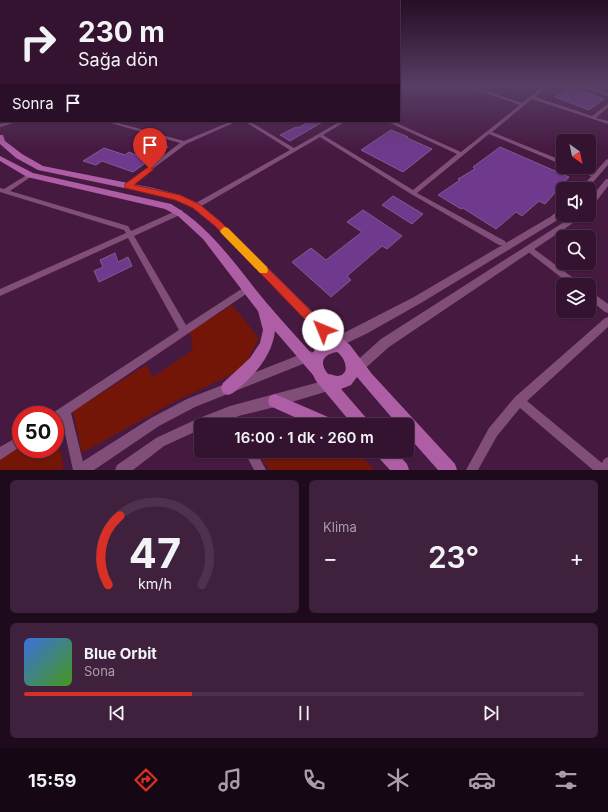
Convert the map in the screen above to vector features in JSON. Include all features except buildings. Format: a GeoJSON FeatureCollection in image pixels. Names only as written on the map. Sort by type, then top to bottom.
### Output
{"type":"FeatureCollection","features":[{"type":"Feature","properties":{"kind":"main road"},"geometry":{"type":"LineString","coordinates":[[0,137],[2,142],[19,156],[40,168],[177,197],[196,206],[218,224],[323,330],[343,355],[367,379],[449,470]]}},
{"type":"Feature","properties":{"kind":"main road"},"geometry":{"type":"LineString","coordinates":[[0,158],[30,175],[168,206],[180,212],[206,238],[262,306],[328,380],[358,418]]}},
{"type":"Feature","properties":{"kind":"main road"},"geometry":{"type":"LineString","coordinates":[[228,388],[246,374],[255,363],[264,346],[269,331],[262,306]]}},
{"type":"Feature","properties":{"kind":"main road"},"geometry":{"type":"LineString","coordinates":[[328,380],[317,358],[343,355]]}},
{"type":"Feature","properties":{"kind":"main road"},"geometry":{"type":"LineString","coordinates":[[328,380],[344,381],[343,355]]}},
{"type":"Feature","properties":{"kind":"main road"},"geometry":{"type":"LineString","coordinates":[[275,401],[314,418]]}},
{"type":"Feature","properties":{"kind":"main road"},"geometry":{"type":"LineString","coordinates":[[390,458],[399,469]]}},
{"type":"Feature","properties":{"kind":"street"},"geometry":{"type":"LineString","coordinates":[[413,193],[518,107]]}},
{"type":"Feature","properties":{"kind":"street"},"geometry":{"type":"LineString","coordinates":[[560,107],[608,123]]}},
{"type":"Feature","properties":{"kind":"street"},"geometry":{"type":"LineString","coordinates":[[593,118],[606,107]]}},
{"type":"Feature","properties":{"kind":"street"},"geometry":{"type":"LineString","coordinates":[[0,126],[14,122]]}},
{"type":"Feature","properties":{"kind":"street"},"geometry":{"type":"LineString","coordinates":[[110,122],[184,143]]}},
{"type":"Feature","properties":{"kind":"street"},"geometry":{"type":"LineString","coordinates":[[128,186],[184,143],[234,122]]}},
{"type":"Feature","properties":{"kind":"street"},"geometry":{"type":"LineString","coordinates":[[248,122],[294,150]]}},
{"type":"Feature","properties":{"kind":"street"},"geometry":{"type":"LineString","coordinates":[[196,206],[342,122]]}},
{"type":"Feature","properties":{"kind":"street"},"geometry":{"type":"LineString","coordinates":[[390,122],[461,154]]}},
{"type":"Feature","properties":{"kind":"street"},"geometry":{"type":"LineString","coordinates":[[488,132],[556,160]]}},
{"type":"Feature","properties":{"kind":"street"},"geometry":{"type":"LineString","coordinates":[[320,135],[413,193],[502,243]]}},
{"type":"Feature","properties":{"kind":"street"},"geometry":{"type":"LineString","coordinates":[[589,182],[608,162]]}},
{"type":"Feature","properties":{"kind":"street"},"geometry":{"type":"LineString","coordinates":[[590,174],[595,176]]}},
{"type":"Feature","properties":{"kind":"street"},"geometry":{"type":"LineString","coordinates":[[2,191],[30,175]]}},
{"type":"Feature","properties":{"kind":"street"},"geometry":{"type":"LineString","coordinates":[[596,196],[608,182]]}},
{"type":"Feature","properties":{"kind":"street"},"geometry":{"type":"LineString","coordinates":[[2,191],[126,228],[131,234],[185,331]]}},
{"type":"Feature","properties":{"kind":"street"},"geometry":{"type":"LineString","coordinates":[[0,293],[180,212]]}},
{"type":"Feature","properties":{"kind":"street"},"geometry":{"type":"LineString","coordinates":[[343,355],[368,328],[448,282],[556,216]]}},
{"type":"Feature","properties":{"kind":"street"},"geometry":{"type":"LineString","coordinates":[[82,470],[155,422],[191,403],[306,357],[343,355],[385,343],[570,222]]}},
{"type":"Feature","properties":{"kind":"street"},"geometry":{"type":"LineString","coordinates":[[530,249],[568,278]]}},
{"type":"Feature","properties":{"kind":"street"},"geometry":{"type":"LineString","coordinates":[[79,470],[65,411],[248,288]]}},
{"type":"Feature","properties":{"kind":"street"},"geometry":{"type":"LineString","coordinates":[[596,299],[608,308]]}},
{"type":"Feature","properties":{"kind":"street"},"geometry":{"type":"LineString","coordinates":[[472,470],[493,432],[519,401],[608,321]]}},
{"type":"Feature","properties":{"kind":"street"},"geometry":{"type":"LineString","coordinates":[[122,470],[160,442],[197,425],[230,412],[275,401],[328,380]]}},
{"type":"Feature","properties":{"kind":"street"},"geometry":{"type":"LineString","coordinates":[[519,401],[603,470],[608,463]]}},
{"type":"Feature","properties":{"kind":"street"},"geometry":{"type":"LineString","coordinates":[[230,412],[233,418]]}},
{"type":"Feature","properties":{"kind":"street"},"geometry":{"type":"LineString","coordinates":[[0,454],[12,446]]}},
{"type":"Feature","properties":{"kind":"street"},"geometry":{"type":"LineString","coordinates":[[254,458],[260,470]]}},
{"type":"Feature","properties":{"kind":"shaded area"},"geometry":{"type":"Polygon","coordinates":[[[232,305],[259,338],[243,369],[172,403],[82,453],[73,411],[146,365],[153,377],[193,350],[190,331],[232,305]]]}},
{"type":"Feature","properties":{"kind":"shaded area"},"geometry":{"type":"Polygon","coordinates":[[[12,451],[12,458],[62,458],[64,467],[61,470],[0,470],[0,459],[12,451]]]}},
{"type":"Feature","properties":{"kind":"shaded area"},"geometry":{"type":"Polygon","coordinates":[[[262,458],[364,458],[374,470],[269,470],[262,458]]]}},
{"type":"Feature","properties":{"kind":"slow traffic"},"geometry":{"type":"LineString","coordinates":[[224,231],[263,270]]}},
{"type":"Feature","properties":{"kind":"route"},"geometry":{"type":"LineString","coordinates":[[150,169],[128,186],[177,197],[196,206],[218,224],[323,330]]}}]}
